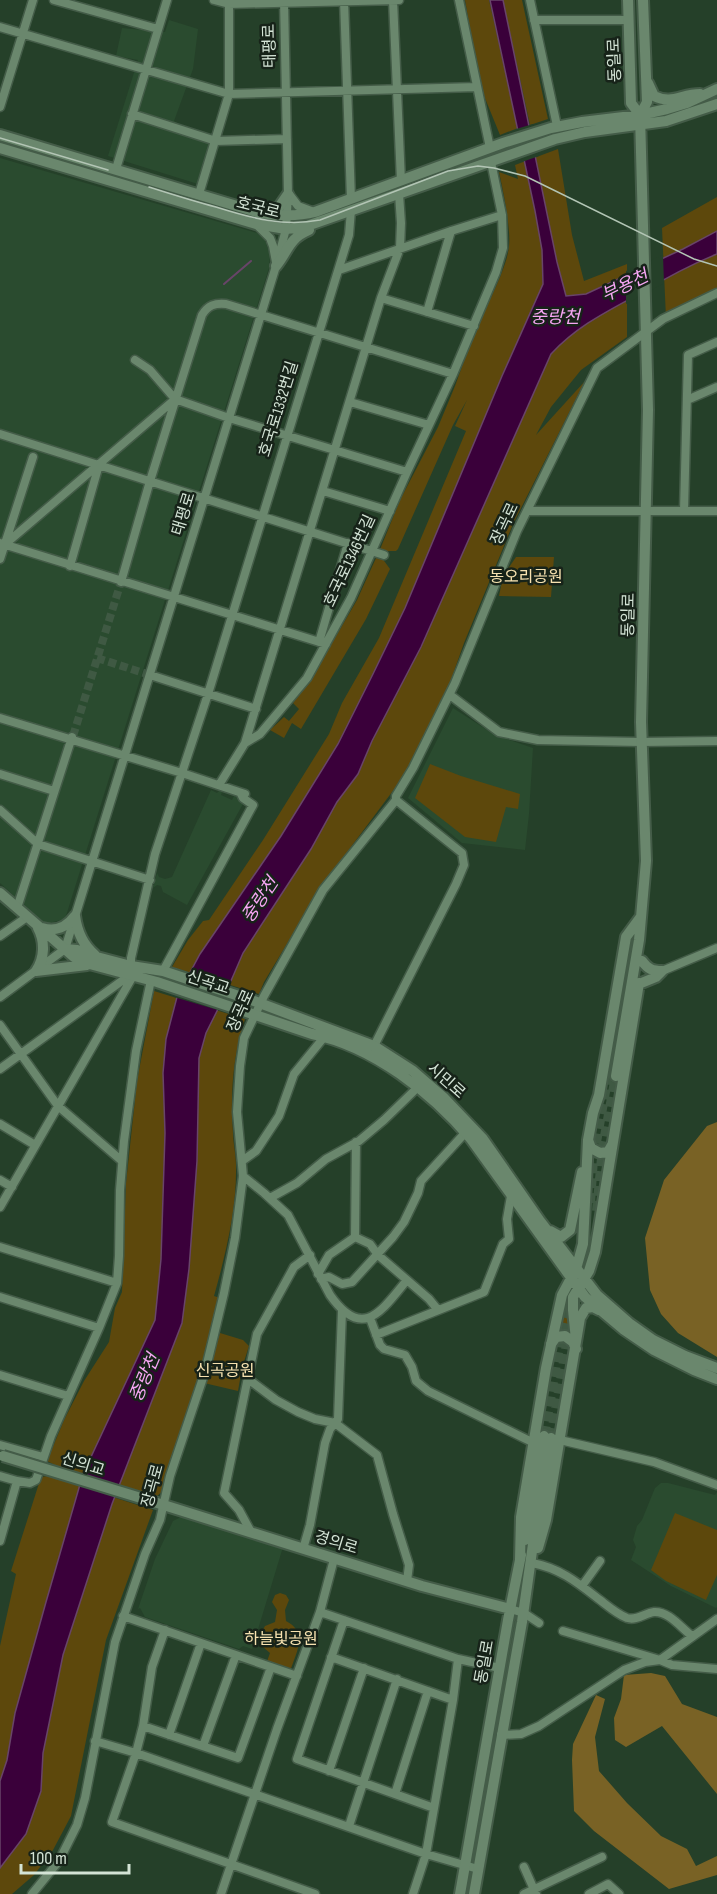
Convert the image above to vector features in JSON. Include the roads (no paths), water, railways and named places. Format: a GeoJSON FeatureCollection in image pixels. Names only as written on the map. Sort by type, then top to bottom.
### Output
{"type":"FeatureCollection","features":[{"type":"Feature","properties":{"kind":"street"},"geometry":{"type":"LineString","coordinates":[[0,107],[33,0]]}},
{"type":"Feature","properties":{"kind":"street"},"geometry":{"type":"LineString","coordinates":[[54,0],[158,29]]}},
{"type":"Feature","properties":{"kind":"street"},"geometry":{"type":"LineString","coordinates":[[116,169],[167,0]]}},
{"type":"Feature","properties":{"kind":"street"},"geometry":{"type":"LineString","coordinates":[[214,0],[229,2],[399,0]]}},
{"type":"Feature","properties":{"kind":"street"},"geometry":{"type":"LineString","coordinates":[[393,0],[400,181]]}},
{"type":"Feature","properties":{"kind":"street"},"geometry":{"type":"LineString","coordinates":[[459,0],[490,148]]}},
{"type":"Feature","properties":{"kind":"street"},"geometry":{"type":"LineString","coordinates":[[530,0],[554,131],[585,132],[641,120],[712,91]]}},
{"type":"Feature","properties":{"kind":"street","name":"동일로"},"geometry":{"type":"LineString","coordinates":[[628,0],[631,103],[641,120]]}},
{"type":"Feature","properties":{"kind":"street","name":"동일로"},"geometry":{"type":"LineString","coordinates":[[612,1076],[631,939],[640,918],[646,861],[641,742],[648,410],[646,404],[645,243],[641,120],[647,102],[643,0]]}},
{"type":"Feature","properties":{"kind":"street","name":"태평로"},"geometry":{"type":"LineString","coordinates":[[65,949],[286,229],[288,194],[284,1]]}},
{"type":"Feature","properties":{"kind":"street","name":"호국로1332번길"},"geometry":{"type":"LineString","coordinates":[[0,1207],[131,972],[131,958],[155,854],[208,694],[318,332],[350,235],[344,1]]}},
{"type":"Feature","properties":{"kind":"street"},"geometry":{"type":"LineString","coordinates":[[199,194],[229,94],[229,2]]}},
{"type":"Feature","properties":{"kind":"street"},"geometry":{"type":"LineString","coordinates":[[534,20],[628,20]]}},
{"type":"Feature","properties":{"kind":"street"},"geometry":{"type":"LineString","coordinates":[[0,27],[229,94],[477,87]]}},
{"type":"Feature","properties":{"kind":"street"},"geometry":{"type":"LineString","coordinates":[[645,47],[649,88],[654,96],[667,101],[685,95],[712,91]]}},
{"type":"Feature","properties":{"kind":"street"},"geometry":{"type":"LineString","coordinates":[[0,74],[9,77]]}},
{"type":"Feature","properties":{"kind":"street"},"geometry":{"type":"LineString","coordinates":[[641,120],[678,118],[717,104]]}},
{"type":"Feature","properties":{"kind":"street"},"geometry":{"type":"LineString","coordinates":[[132,114],[216,141],[287,139]]}},
{"type":"Feature","properties":{"kind":"street","name":"호국로"},"geometry":{"type":"LineString","coordinates":[[351,205],[400,181],[503,143],[554,131]]}},
{"type":"Feature","properties":{"kind":"street","name":"호국로"},"geometry":{"type":"LineString","coordinates":[[0,148],[256,224],[286,229],[304,226],[316,217],[351,205],[399,194],[508,156],[554,131]]}},
{"type":"Feature","properties":{"kind":"street","name":"호국로"},"geometry":{"type":"LineString","coordinates":[[0,135],[260,213],[316,217]]}},
{"type":"Feature","properties":{"kind":"street","name":"호국로1346번길"},"geometry":{"type":"LineString","coordinates":[[219,785],[245,743],[260,734],[307,678],[322,643],[351,598],[453,375],[496,272],[503,248],[502,215],[491,162]]}},
{"type":"Feature","properties":{"kind":"street"},"geometry":{"type":"LineString","coordinates":[[260,213],[279,207],[288,194],[298,206],[316,217],[310,230],[294,238],[276,266]]}},
{"type":"Feature","properties":{"kind":"street"},"geometry":{"type":"LineString","coordinates":[[245,743],[381,298],[400,248],[399,194]]}},
{"type":"Feature","properties":{"kind":"street"},"geometry":{"type":"LineString","coordinates":[[339,270],[502,215]]}},
{"type":"Feature","properties":{"kind":"street"},"geometry":{"type":"LineString","coordinates":[[256,224],[270,238],[276,266]]}},
{"type":"Feature","properties":{"kind":"street"},"geometry":{"type":"LineString","coordinates":[[427,312],[451,231]]}},
{"type":"Feature","properties":{"kind":"street","name":"장곡로"},"geometry":{"type":"LineString","coordinates":[[32,1894],[59,1861],[77,1825],[85,1798],[115,1642],[145,1554],[160,1520],[159,1504],[202,1384],[222,1304],[235,1238],[243,1176],[237,1112],[240,1065],[244,1038],[255,1008],[323,890],[396,800],[396,796],[413,768],[450,694],[517,531],[597,368],[663,318],[717,293]]}},
{"type":"Feature","properties":{"kind":"street"},"geometry":{"type":"LineString","coordinates":[[381,298],[474,326]]}},
{"type":"Feature","properties":{"kind":"street"},"geometry":{"type":"LineString","coordinates":[[121,582],[175,399],[202,315],[209,306],[217,303],[226,304],[453,375]]}},
{"type":"Feature","properties":{"kind":"street"},"geometry":{"type":"LineString","coordinates":[[684,511],[688,355],[717,342]]}},
{"type":"Feature","properties":{"kind":"street"},"geometry":{"type":"LineString","coordinates":[[135,360],[150,369],[175,399],[407,472]]}},
{"type":"Feature","properties":{"kind":"street"},"geometry":{"type":"LineString","coordinates":[[687,400],[717,387]]}},
{"type":"Feature","properties":{"kind":"street"},"geometry":{"type":"LineString","coordinates":[[1,546],[170,406],[175,399]]}},
{"type":"Feature","properties":{"kind":"street"},"geometry":{"type":"LineString","coordinates":[[350,402],[429,425]]}},
{"type":"Feature","properties":{"kind":"street"},"geometry":{"type":"LineString","coordinates":[[0,434],[384,555]]}},
{"type":"Feature","properties":{"kind":"street"},"geometry":{"type":"LineString","coordinates":[[0,559],[1,546],[33,457]]}},
{"type":"Feature","properties":{"kind":"street"},"geometry":{"type":"LineString","coordinates":[[70,566],[100,465]]}},
{"type":"Feature","properties":{"kind":"street"},"geometry":{"type":"LineString","coordinates":[[323,491],[390,511]]}},
{"type":"Feature","properties":{"kind":"street"},"geometry":{"type":"LineString","coordinates":[[528,511],[717,511]]}},
{"type":"Feature","properties":{"kind":"street"},"geometry":{"type":"LineString","coordinates":[[1,546],[322,643],[348,543]]}},
{"type":"Feature","properties":{"kind":"street"},"geometry":{"type":"LineString","coordinates":[[150,675],[256,709]]}},
{"type":"Feature","properties":{"kind":"street"},"geometry":{"type":"LineString","coordinates":[[450,694],[500,732],[538,740],[717,741]]}},
{"type":"Feature","properties":{"kind":"street"},"geometry":{"type":"LineString","coordinates":[[0,718],[72,738],[124,757],[219,785],[243,794],[243,798],[253,805],[163,971]]}},
{"type":"Feature","properties":{"kind":"street"},"geometry":{"type":"LineString","coordinates":[[16,908],[72,738]]}},
{"type":"Feature","properties":{"kind":"street"},"geometry":{"type":"LineString","coordinates":[[0,774],[54,791]]}},
{"type":"Feature","properties":{"kind":"street"},"geometry":{"type":"LineString","coordinates":[[371,1051],[464,865],[462,853],[396,800]]}},
{"type":"Feature","properties":{"kind":"street"},"geometry":{"type":"LineString","coordinates":[[0,810],[38,844],[150,880]]}},
{"type":"Feature","properties":{"kind":"street","name":"시민로"},"geometry":{"type":"LineString","coordinates":[[0,893],[78,960],[96,961],[154,981]]}},
{"type":"Feature","properties":{"kind":"street"},"geometry":{"type":"LineString","coordinates":[[36,925],[54,930],[69,923],[75,916]]}},
{"type":"Feature","properties":{"kind":"street"},"geometry":{"type":"LineString","coordinates":[[36,970],[96,961],[86,946],[75,916]]}},
{"type":"Feature","properties":{"kind":"street"},"geometry":{"type":"LineString","coordinates":[[0,936],[27,917]]}},
{"type":"Feature","properties":{"kind":"street"},"geometry":{"type":"LineString","coordinates":[[540,1221],[559,1237],[570,1230],[593,1113],[599,1095],[626,937],[640,918],[644,926],[639,984],[595,1252],[573,1304],[576,1345]]}},
{"type":"Feature","properties":{"kind":"street"},"geometry":{"type":"LineString","coordinates":[[36,925],[42,936],[42,954],[40,965],[36,970]]}},
{"type":"Feature","properties":{"kind":"street"},"geometry":{"type":"LineString","coordinates":[[639,984],[656,977],[662,971],[717,948]]}},
{"type":"Feature","properties":{"kind":"street"},"geometry":{"type":"LineString","coordinates":[[0,997],[65,949]]}},
{"type":"Feature","properties":{"kind":"street"},"geometry":{"type":"LineString","coordinates":[[642,961],[647,968],[662,971]]}},
{"type":"Feature","properties":{"kind":"street","name":"시민로"},"geometry":{"type":"LineString","coordinates":[[131,972],[163,971],[371,1051],[413,1071],[443,1097],[483,1139],[573,1273]]}},
{"type":"Feature","properties":{"kind":"street"},"geometry":{"type":"LineString","coordinates":[[0,1069],[131,972]]}},
{"type":"Feature","properties":{"kind":"street"},"geometry":{"type":"LineString","coordinates":[[0,1476],[27,1483],[35,1482],[68,1395],[117,1283],[122,1161],[136,1051],[154,981]]}},
{"type":"Feature","properties":{"kind":"street","name":"신곡교"},"geometry":{"type":"LineString","coordinates":[[154,981],[255,1008]]}},
{"type":"Feature","properties":{"kind":"street","name":"시민로"},"geometry":{"type":"LineString","coordinates":[[255,1008],[312,1034],[371,1051],[440,1105],[465,1133],[511,1197],[603,1313],[654,1350],[717,1379]]}},
{"type":"Feature","properties":{"kind":"street"},"geometry":{"type":"LineString","coordinates":[[0,1025],[58,1106],[122,1161]]}},
{"type":"Feature","properties":{"kind":"street"},"geometry":{"type":"LineString","coordinates":[[242,1161],[256,1151],[279,1116],[294,1074],[325,1036]]}},
{"type":"Feature","properties":{"kind":"street"},"geometry":{"type":"LineString","coordinates":[[270,1198],[297,1183],[326,1160],[356,1142],[384,1120],[417,1088]]}},
{"type":"Feature","properties":{"kind":"street"},"geometry":{"type":"LineString","coordinates":[[0,1124],[36,1145]]}},
{"type":"Feature","properties":{"kind":"street"},"geometry":{"type":"LineString","coordinates":[[319,1276],[329,1277],[342,1284],[352,1282],[378,1255],[404,1222],[421,1182],[465,1133]]}},
{"type":"Feature","properties":{"kind":"street"},"geometry":{"type":"LineString","coordinates":[[588,1140],[591,1148],[600,1153],[609,1151],[613,1144]]}},
{"type":"Feature","properties":{"kind":"street"},"geometry":{"type":"LineString","coordinates":[[547,1439],[550,1345],[562,1295],[573,1273],[585,1234],[588,1140]]}},
{"type":"Feature","properties":{"kind":"street"},"geometry":{"type":"LineString","coordinates":[[355,1237],[356,1142]]}},
{"type":"Feature","properties":{"kind":"street"},"geometry":{"type":"LineString","coordinates":[[243,1176],[288,1215],[330,1295],[342,1311],[351,1317],[370,1318],[380,1312],[407,1280]]}},
{"type":"Feature","properties":{"kind":"street"},"geometry":{"type":"LineString","coordinates":[[0,1180],[12,1187]]}},
{"type":"Feature","properties":{"kind":"street"},"geometry":{"type":"LineString","coordinates":[[376,1335],[484,1292],[503,1244],[509,1239],[507,1219],[511,1197]]}},
{"type":"Feature","properties":{"kind":"street"},"geometry":{"type":"LineString","coordinates":[[355,1237],[370,1244],[378,1255],[429,1299],[438,1310]]}},
{"type":"Feature","properties":{"kind":"street"},"geometry":{"type":"LineString","coordinates":[[319,1276],[329,1255],[355,1237]]}},
{"type":"Feature","properties":{"kind":"street"},"geometry":{"type":"LineString","coordinates":[[0,1247],[117,1283]]}},
{"type":"Feature","properties":{"kind":"street"},"geometry":{"type":"LineString","coordinates":[[251,1532],[238,1510],[224,1493],[257,1334],[294,1267],[310,1255]]}},
{"type":"Feature","properties":{"kind":"street","name":"시민로"},"geometry":{"type":"LineString","coordinates":[[581,1284],[594,1292],[644,1334],[674,1351],[717,1368]]}},
{"type":"Feature","properties":{"kind":"street"},"geometry":{"type":"LineString","coordinates":[[0,1297],[99,1328]]}},
{"type":"Feature","properties":{"kind":"street"},"geometry":{"type":"LineString","coordinates":[[547,1439],[576,1345],[580,1318],[585,1309],[593,1307],[603,1313]]}},
{"type":"Feature","properties":{"kind":"street"},"geometry":{"type":"LineString","coordinates":[[303,1549],[310,1525],[325,1443],[330,1429],[338,1419],[342,1311]]}},
{"type":"Feature","properties":{"kind":"street"},"geometry":{"type":"LineString","coordinates":[[370,1318],[380,1345],[384,1349],[405,1355],[416,1381],[428,1391],[547,1439],[654,1462],[717,1485]]}},
{"type":"Feature","properties":{"kind":"street"},"geometry":{"type":"LineString","coordinates":[[550,1345],[555,1338],[565,1336],[576,1345]]}},
{"type":"Feature","properties":{"kind":"street"},"geometry":{"type":"LineString","coordinates":[[0,1375],[68,1395]]}},
{"type":"Feature","properties":{"kind":"street"},"geometry":{"type":"LineString","coordinates":[[248,1378],[276,1400],[298,1412],[335,1424],[376,1455],[409,1565],[407,1581]]}},
{"type":"Feature","properties":{"kind":"street","name":"동일로"},"geometry":{"type":"LineString","coordinates":[[460,1894],[520,1560],[521,1517],[547,1439]]}},
{"type":"Feature","properties":{"kind":"street","name":"동일로"},"geometry":{"type":"LineString","coordinates":[[474,1894],[532,1563],[546,1520],[547,1439]]}},
{"type":"Feature","properties":{"kind":"street"},"geometry":{"type":"LineString","coordinates":[[1,1452],[43,1457]]}},
{"type":"Feature","properties":{"kind":"street","name":"신의교"},"geometry":{"type":"LineString","coordinates":[[1,1452],[159,1504]]}},
{"type":"Feature","properties":{"kind":"street"},"geometry":{"type":"LineString","coordinates":[[0,1541],[17,1481]]}},
{"type":"Feature","properties":{"kind":"street","name":"경의로"},"geometry":{"type":"LineString","coordinates":[[159,1504],[407,1581],[510,1610]]}},
{"type":"Feature","properties":{"kind":"street"},"geometry":{"type":"LineString","coordinates":[[221,1894],[320,1612],[334,1558]]}},
{"type":"Feature","properties":{"kind":"street"},"geometry":{"type":"LineString","coordinates":[[582,1586],[600,1561]]}},
{"type":"Feature","properties":{"kind":"street"},"geometry":{"type":"LineString","coordinates":[[532,1563],[549,1566],[582,1586],[620,1615],[631,1619],[655,1612],[671,1617],[692,1636]]}},
{"type":"Feature","properties":{"kind":"street"},"geometry":{"type":"LineString","coordinates":[[510,1610],[524,1613],[539,1623]]}},
{"type":"Feature","properties":{"kind":"street"},"geometry":{"type":"LineString","coordinates":[[320,1612],[458,1659],[500,1668]]}},
{"type":"Feature","properties":{"kind":"street"},"geometry":{"type":"LineString","coordinates":[[123,1616],[297,1676]]}},
{"type":"Feature","properties":{"kind":"street"},"geometry":{"type":"LineString","coordinates":[[501,1735],[521,1734],[539,1726],[624,1670],[645,1662],[660,1660],[717,1619]]}},
{"type":"Feature","properties":{"kind":"street"},"geometry":{"type":"LineString","coordinates":[[344,1620],[297,1760],[434,1808]]}},
{"type":"Feature","properties":{"kind":"street"},"geometry":{"type":"LineString","coordinates":[[165,1630],[152,1667],[143,1726],[136,1753],[112,1822],[315,1894]]}},
{"type":"Feature","properties":{"kind":"street"},"geometry":{"type":"LineString","coordinates":[[563,1631],[672,1665],[717,1669]]}},
{"type":"Feature","properties":{"kind":"street"},"geometry":{"type":"LineString","coordinates":[[169,1735],[201,1643]]}},
{"type":"Feature","properties":{"kind":"street"},"geometry":{"type":"LineString","coordinates":[[202,1746],[236,1655]]}},
{"type":"Feature","properties":{"kind":"street"},"geometry":{"type":"LineString","coordinates":[[331,1657],[453,1700]]}},
{"type":"Feature","properties":{"kind":"street"},"geometry":{"type":"LineString","coordinates":[[413,1894],[426,1854],[458,1659]]}},
{"type":"Feature","properties":{"kind":"street"},"geometry":{"type":"LineString","coordinates":[[143,1726],[238,1758],[271,1667]]}},
{"type":"Feature","properties":{"kind":"street"},"geometry":{"type":"LineString","coordinates":[[329,1771],[364,1668]]}},
{"type":"Feature","properties":{"kind":"street"},"geometry":{"type":"LineString","coordinates":[[349,1826],[397,1679]]}},
{"type":"Feature","properties":{"kind":"street"},"geometry":{"type":"LineString","coordinates":[[395,1794],[428,1691]]}},
{"type":"Feature","properties":{"kind":"street"},"geometry":{"type":"LineString","coordinates":[[95,1741],[255,1793],[426,1854],[478,1869]]}},
{"type":"Feature","properties":{"kind":"street"},"geometry":{"type":"LineString","coordinates":[[524,1894],[535,1892],[602,1857]]}},
{"type":"Feature","properties":{"kind":"street"},"geometry":{"type":"LineString","coordinates":[[524,1866],[535,1892]]}},
{"type":"Feature","properties":{"kind":"street"},"geometry":{"type":"LineString","coordinates":[[589,1894],[608,1884],[619,1894]]}},
{"type":"Feature","properties":{"kind":"water","name":"중랑천"},"geometry":{"type":"Polygon","coordinates":[[[490,0],[503,0],[566,296],[586,294],[717,231],[717,254],[677,272],[582,327],[551,354],[421,647],[372,741],[358,774],[337,802],[311,849],[243,953],[206,1033],[199,1058],[197,1161],[189,1269],[182,1323],[112,1504],[63,1655],[43,1753],[41,1791],[26,1834],[0,1868],[0,1781],[7,1760],[15,1713],[46,1602],[83,1474],[155,1320],[161,1259],[165,1133],[163,1073],[166,1039],[177,997],[200,954],[281,836],[338,744],[405,608],[543,284],[542,250],[535,211],[490,0]]]}},
{"type":"Feature","properties":{"kind":"waterway"},"geometry":{"type":"LineString","coordinates":[[224,284],[251,261]]}},
{"type":"Feature","properties":{"kind":"tunnel"},"geometry":{"type":"LineString","coordinates":[[73,736],[121,582]]}},
{"type":"Feature","properties":{"kind":"tunnel"},"geometry":{"type":"LineString","coordinates":[[97,658],[150,675]]}},
{"type":"Feature","properties":{"kind":"tunnel"},"geometry":{"type":"LineString","coordinates":[[590,1203],[593,1159],[608,1075]]}},
{"type":"Feature","properties":{"kind":"tunnel"},"geometry":{"type":"LineString","coordinates":[[597,1211],[603,1147],[616,1076]]}},
{"type":"Feature","properties":{"kind":"tunnel"},"geometry":{"type":"LineString","coordinates":[[544,1436],[562,1328],[571,1291]]}},
{"type":"Feature","properties":{"kind":"tunnel"},"geometry":{"type":"LineString","coordinates":[[551,1438],[573,1317]]}},
{"type":"Feature","properties":{"kind":"tram line"},"geometry":{"type":"LineString","coordinates":[[0,138],[108,170]]}},
{"type":"Feature","properties":{"kind":"tram line"},"geometry":{"type":"LineString","coordinates":[[149,187],[255,218],[280,222],[306,222],[320,220],[448,171],[478,166],[494,168],[525,176],[694,259],[717,266]]}},
{"type":"Feature","properties":{"kind":"water label","name":"부용천"},"geometry":{"type":"Point","coordinates":[625,286]}},
{"type":"Feature","properties":{"kind":"park label","name":"동오리공원"},"geometry":{"type":"Point","coordinates":[526,577]}},
{"type":"Feature","properties":{"kind":"park label","name":"신곡공원"},"geometry":{"type":"Point","coordinates":[225,1371]}},
{"type":"Feature","properties":{"kind":"park label","name":"하늘빛공원"},"geometry":{"type":"Point","coordinates":[281,1639]}}]}
